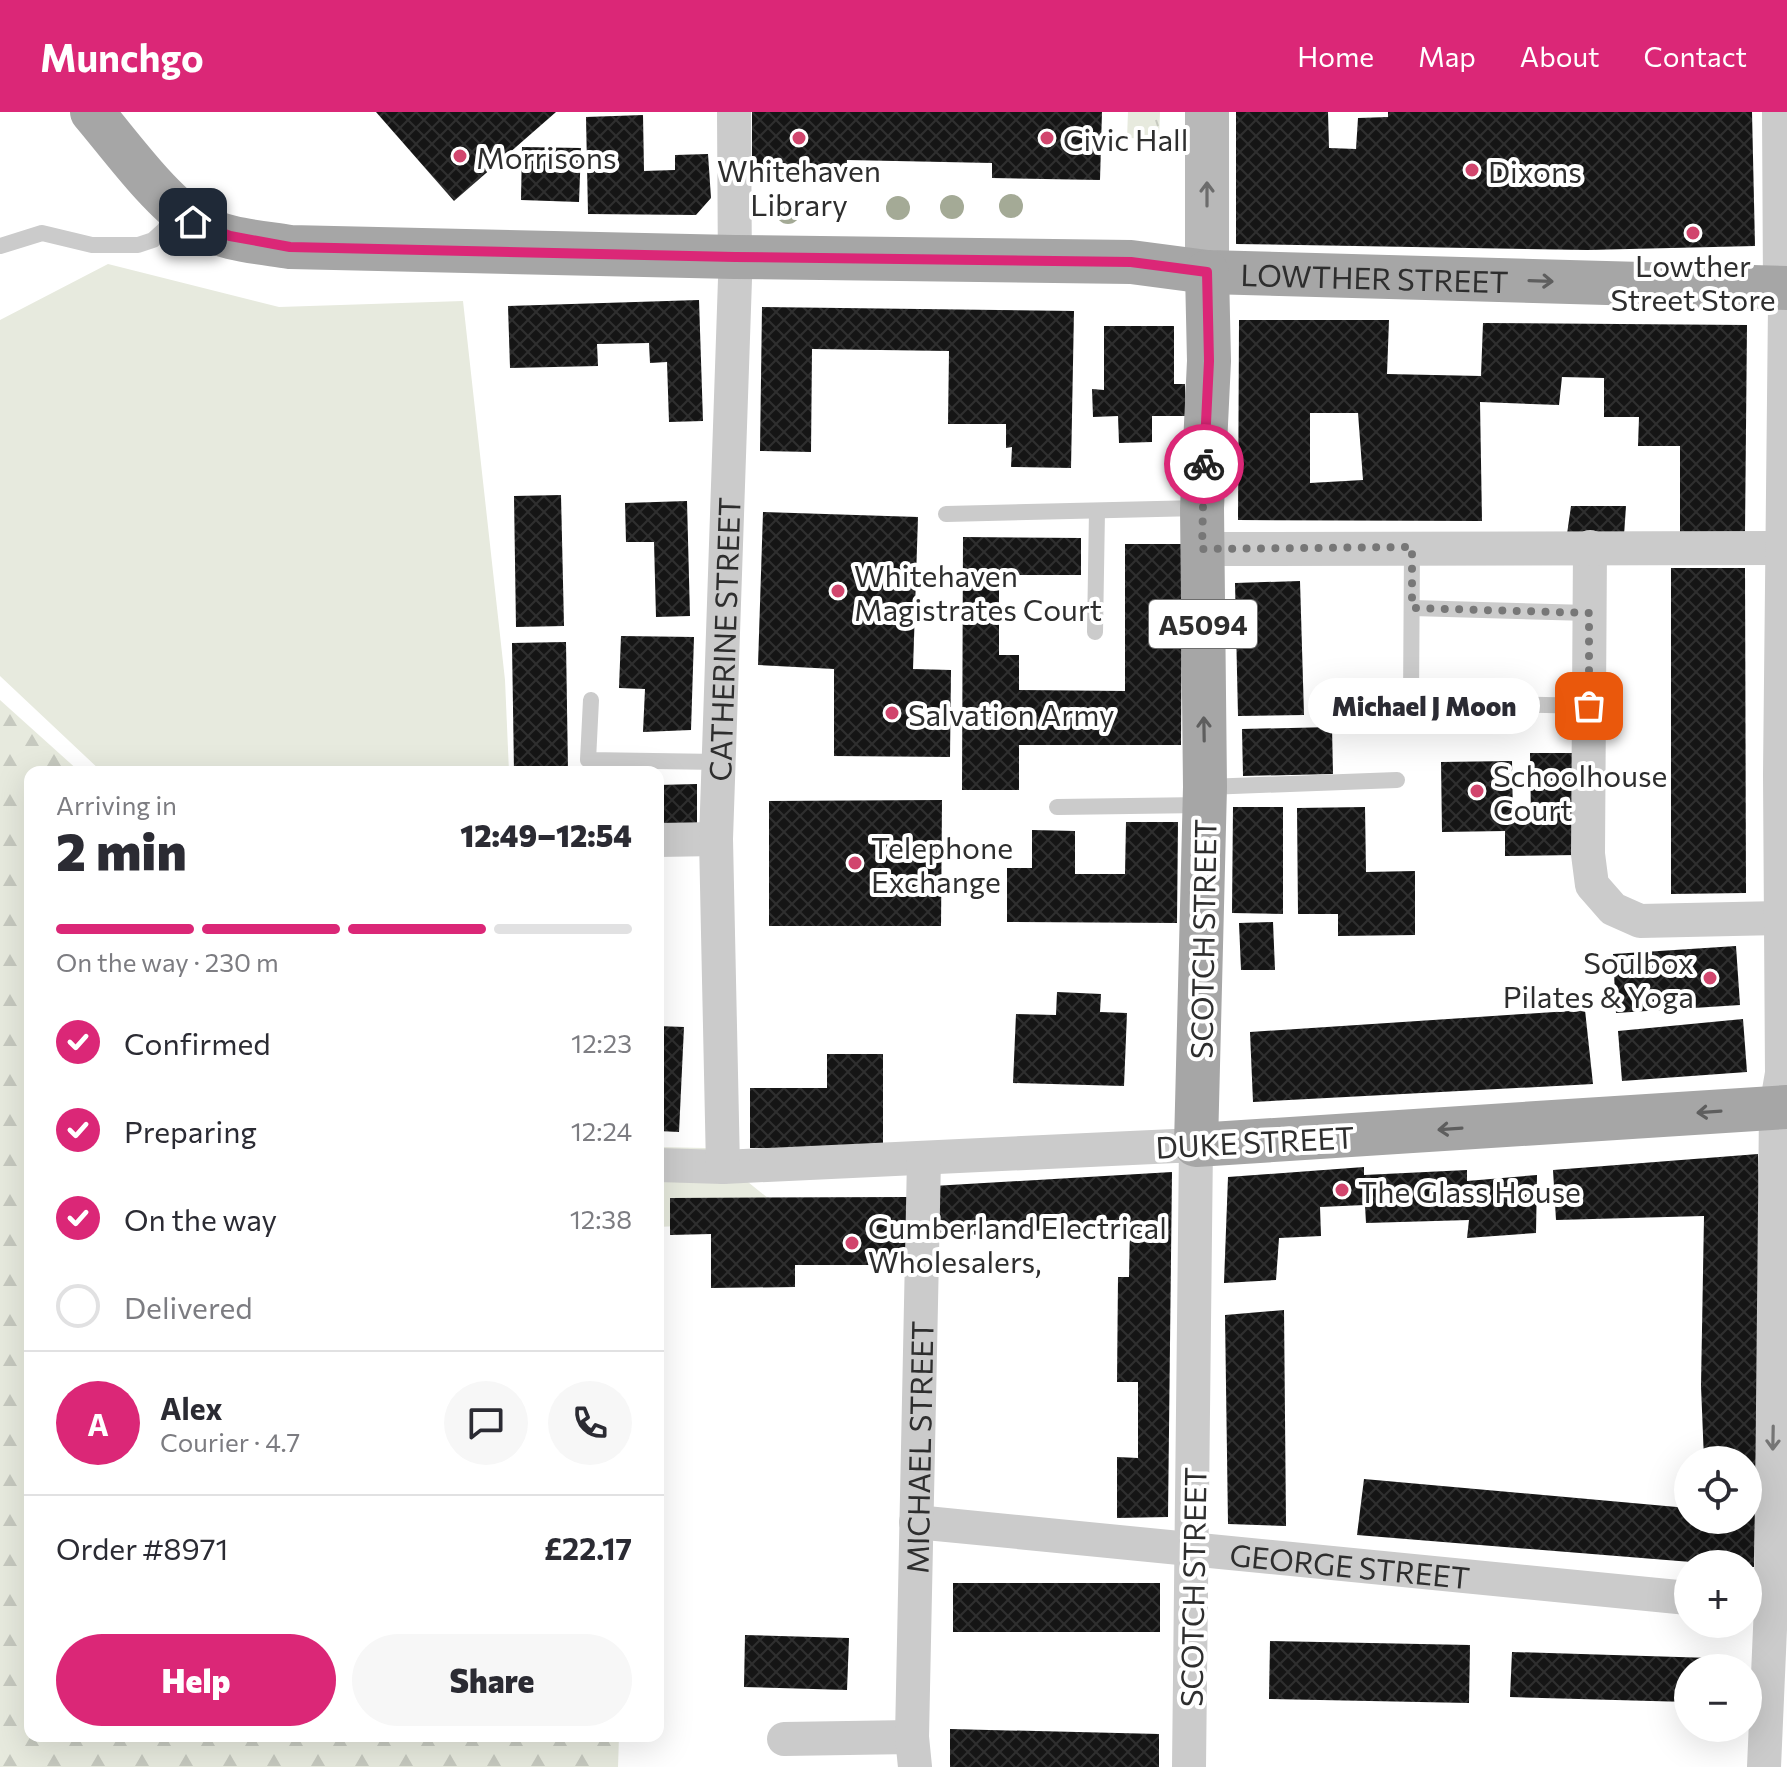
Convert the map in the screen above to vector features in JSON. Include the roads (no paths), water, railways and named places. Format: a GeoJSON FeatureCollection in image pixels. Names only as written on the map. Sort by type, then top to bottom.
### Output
{"type":"FeatureCollection","features":[{"type":"Feature","properties":{"kind":"main road","name":"LOWTHER STREET"},"geometry":{"type":"LineString","coordinates":[[92,112],[193,222],[240,239],[290,247],[1131,262],[1207,272],[1784,288]]}},
{"type":"Feature","properties":{"kind":"main road","name":"SCOTCH STREET"},"geometry":{"type":"LineString","coordinates":[[1196,1145],[1205,796],[1202,529],[1209,361],[1207,112]]}},
{"type":"Feature","properties":{"kind":"main road","name":"DUKE STREET"},"geometry":{"type":"LineString","coordinates":[[1196,1145],[1782,1107]]}},
{"type":"Feature","properties":{"kind":"street","name":"CATHERINE STREET"},"geometry":{"type":"LineString","coordinates":[[723,1167],[716,839],[735,257],[734,112]]}},
{"type":"Feature","properties":{"kind":"street"},"geometry":{"type":"LineString","coordinates":[[1764,1767],[1782,1107],[1780,775],[1785,305],[1779,112]]}},
{"type":"Feature","properties":{"kind":"street"},"geometry":{"type":"LineString","coordinates":[[1202,529],[1412,547],[1784,548]]}},
{"type":"Feature","properties":{"kind":"street"},"geometry":{"type":"LineString","coordinates":[[1590,547],[1588,854],[1592,885],[1613,909],[1640,921],[1782,918]]}},
{"type":"Feature","properties":{"kind":"street"},"geometry":{"type":"LineString","coordinates":[[664,840],[716,839]]}},
{"type":"Feature","properties":{"kind":"street","name":"DUKE STREET"},"geometry":{"type":"LineString","coordinates":[[664,1165],[723,1167],[1196,1145]]}},
{"type":"Feature","properties":{"kind":"street","name":"SCOTCH STREET"},"geometry":{"type":"LineString","coordinates":[[1189,1767],[1196,1145]]}},
{"type":"Feature","properties":{"kind":"street","name":"MICHAEL STREET"},"geometry":{"type":"LineString","coordinates":[[784,1739],[913,1752],[924,1159]]}},
{"type":"Feature","properties":{"kind":"street","name":"GEORGE STREET"},"geometry":{"type":"LineString","coordinates":[[916,1522],[1674,1597]]}},
{"type":"Feature","properties":{"kind":"lane"},"geometry":{"type":"LineString","coordinates":[[0,246],[42,233],[92,245],[138,245],[153,240],[164,230],[177,208]]}},
{"type":"Feature","properties":{"kind":"lane"},"geometry":{"type":"LineString","coordinates":[[946,514],[1097,511],[1202,529]]}},
{"type":"Feature","properties":{"kind":"lane"},"geometry":{"type":"LineString","coordinates":[[1095,632],[1097,511]]}},
{"type":"Feature","properties":{"kind":"lane"},"geometry":{"type":"LineString","coordinates":[[1412,547],[1411,702],[1589,706]]}},
{"type":"Feature","properties":{"kind":"lane"},"geometry":{"type":"LineString","coordinates":[[1412,608],[1589,613]]}},
{"type":"Feature","properties":{"kind":"lane"},"geometry":{"type":"LineString","coordinates":[[591,700],[588,760],[719,762]]}},
{"type":"Feature","properties":{"kind":"lane"},"geometry":{"type":"LineString","coordinates":[[1057,807],[1397,780]]}},
{"type":"Feature","properties":{"kind":"place","name":"Whitehaven Library"},"geometry":{"type":"Point","coordinates":[799,138]}},
{"type":"Feature","properties":{"kind":"place","name":"Civic Hall"},"geometry":{"type":"Point","coordinates":[1047,138]}},
{"type":"Feature","properties":{"kind":"place","name":"Morrisons"},"geometry":{"type":"Point","coordinates":[460,156]}},
{"type":"Feature","properties":{"kind":"place","name":"Dixons"},"geometry":{"type":"Point","coordinates":[1472,170]}},
{"type":"Feature","properties":{"kind":"place","name":"Lowther Street Store"},"geometry":{"type":"Point","coordinates":[1693,233]}},
{"type":"Feature","properties":{"kind":"place","name":"Whitehaven Magistrates Court"},"geometry":{"type":"Point","coordinates":[838,591]}},
{"type":"Feature","properties":{"kind":"place","name":"Michael J Moon"},"geometry":{"type":"Point","coordinates":[1589,706]}},
{"type":"Feature","properties":{"kind":"place","name":"Salvation Army"},"geometry":{"type":"Point","coordinates":[892,713]}},
{"type":"Feature","properties":{"kind":"place","name":"Schoolhouse Court"},"geometry":{"type":"Point","coordinates":[1477,791]}},
{"type":"Feature","properties":{"kind":"place","name":"Telephone Exchange"},"geometry":{"type":"Point","coordinates":[855,863]}},
{"type":"Feature","properties":{"kind":"place","name":"Soulbox Pilates & Yoga"},"geometry":{"type":"Point","coordinates":[1710,978]}},
{"type":"Feature","properties":{"kind":"place","name":"The Glass House"},"geometry":{"type":"Point","coordinates":[1342,1190]}},
{"type":"Feature","properties":{"kind":"place","name":"Cumberland Electrical Wholesalers,"},"geometry":{"type":"Point","coordinates":[852,1243]}}]}
